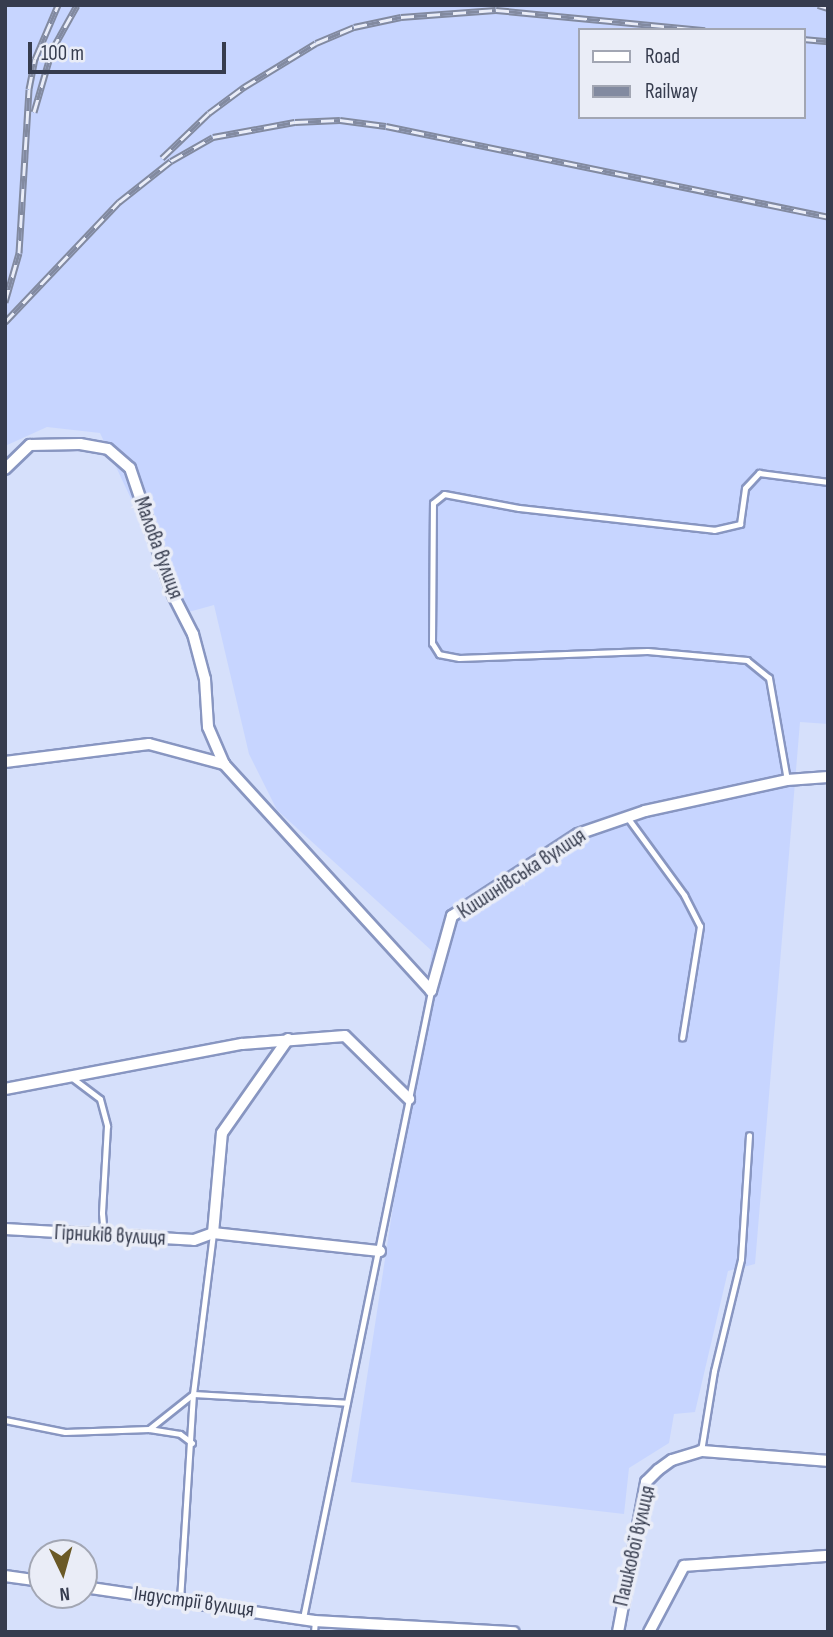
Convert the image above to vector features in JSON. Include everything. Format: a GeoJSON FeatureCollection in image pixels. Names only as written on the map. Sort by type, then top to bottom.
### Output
{"type":"FeatureCollection","features":[{"type":"Feature","properties":{"kind":"street","name":"Малова вулиця"},"geometry":{"type":"LineString","coordinates":[[5,469],[30,445],[80,444],[108,449],[130,468],[173,595],[193,634],[205,680],[208,727],[224,764],[431,990]]}},
{"type":"Feature","properties":{"kind":"street"},"geometry":{"type":"LineString","coordinates":[[5,762],[149,744],[224,764]]}},
{"type":"Feature","properties":{"kind":"street","name":"Кишинівська вулиця"},"geometry":{"type":"LineString","coordinates":[[431,990],[452,916],[578,834],[627,817],[787,780],[828,777]]}},
{"type":"Feature","properties":{"kind":"street"},"geometry":{"type":"LineString","coordinates":[[5,1089],[242,1044],[345,1036],[409,1098]]}},
{"type":"Feature","properties":{"kind":"street"},"geometry":{"type":"LineString","coordinates":[[213,1233],[222,1133],[288,1039]]}},
{"type":"Feature","properties":{"kind":"street","name":"Гірників вулиця"},"geometry":{"type":"LineString","coordinates":[[5,1230],[194,1240],[213,1233],[380,1251]]}},
{"type":"Feature","properties":{"kind":"street","name":"Пашкової вулиця"},"geometry":{"type":"LineString","coordinates":[[618,1632],[646,1482],[672,1460],[701,1451],[828,1461]]}},
{"type":"Feature","properties":{"kind":"street"},"geometry":{"type":"LineString","coordinates":[[649,1632],[684,1566],[828,1556]]}},
{"type":"Feature","properties":{"kind":"street"},"geometry":{"type":"LineString","coordinates":[[5,1576],[28,1579]]}},
{"type":"Feature","properties":{"kind":"street","name":"Індустрії вулиця"},"geometry":{"type":"LineString","coordinates":[[98,1589],[303,1618],[314,1626],[514,1632]]}},
{"type":"Feature","properties":{"kind":"lane"},"geometry":{"type":"LineString","coordinates":[[787,780],[769,678],[747,660],[648,651],[459,658],[439,654],[432,643],[433,503],[444,494],[532,510],[714,530],[740,524],[745,488],[759,473],[828,482]]}},
{"type":"Feature","properties":{"kind":"lane"},"geometry":{"type":"LineString","coordinates":[[627,817],[684,895],[700,926],[682,1038]]}},
{"type":"Feature","properties":{"kind":"lane"},"geometry":{"type":"LineString","coordinates":[[303,1618],[380,1251],[431,990]]}},
{"type":"Feature","properties":{"kind":"lane"},"geometry":{"type":"LineString","coordinates":[[70,1076],[100,1099],[107,1126],[102,1213],[104,1237]]}},
{"type":"Feature","properties":{"kind":"lane"},"geometry":{"type":"LineString","coordinates":[[701,1451],[714,1371],[741,1259],[749,1135]]}},
{"type":"Feature","properties":{"kind":"lane"},"geometry":{"type":"LineString","coordinates":[[180,1600],[193,1394],[213,1233]]}},
{"type":"Feature","properties":{"kind":"lane"},"geometry":{"type":"LineString","coordinates":[[149,1429],[193,1394],[347,1403]]}},
{"type":"Feature","properties":{"kind":"lane"},"geometry":{"type":"LineString","coordinates":[[5,1420],[65,1432],[149,1429],[180,1434],[192,1443]]}},
{"type":"Feature","properties":{"kind":"shaded area"},"geometry":{"type":"Polygon","coordinates":[[[5,5],[828,5],[828,724],[800,722],[755,1264],[728,1271],[695,1412],[674,1414],[669,1443],[629,1468],[624,1514],[351,1482],[432,951],[277,810],[249,754],[214,605],[185,613],[100,433],[47,427],[5,446],[5,5]]]}},
{"type":"Feature","properties":{"kind":"railway"},"geometry":{"type":"LineString","coordinates":[[5,302],[19,253],[29,89],[35,59],[58,5]]}},
{"type":"Feature","properties":{"kind":"railway"},"geometry":{"type":"LineString","coordinates":[[34,112],[52,50],[77,5]]}},
{"type":"Feature","properties":{"kind":"railway"},"geometry":{"type":"LineString","coordinates":[[818,5],[828,8]]}},
{"type":"Feature","properties":{"kind":"railway"},"geometry":{"type":"LineString","coordinates":[[162,158],[209,113],[244,87],[316,43],[354,27],[401,17],[496,10],[684,28]]}},
{"type":"Feature","properties":{"kind":"railway"},"geometry":{"type":"LineString","coordinates":[[805,39],[828,41]]}},
{"type":"Feature","properties":{"kind":"railway"},"geometry":{"type":"LineString","coordinates":[[5,322],[119,202],[171,161],[213,137],[295,122],[340,120],[386,126],[828,217]]}}]}
